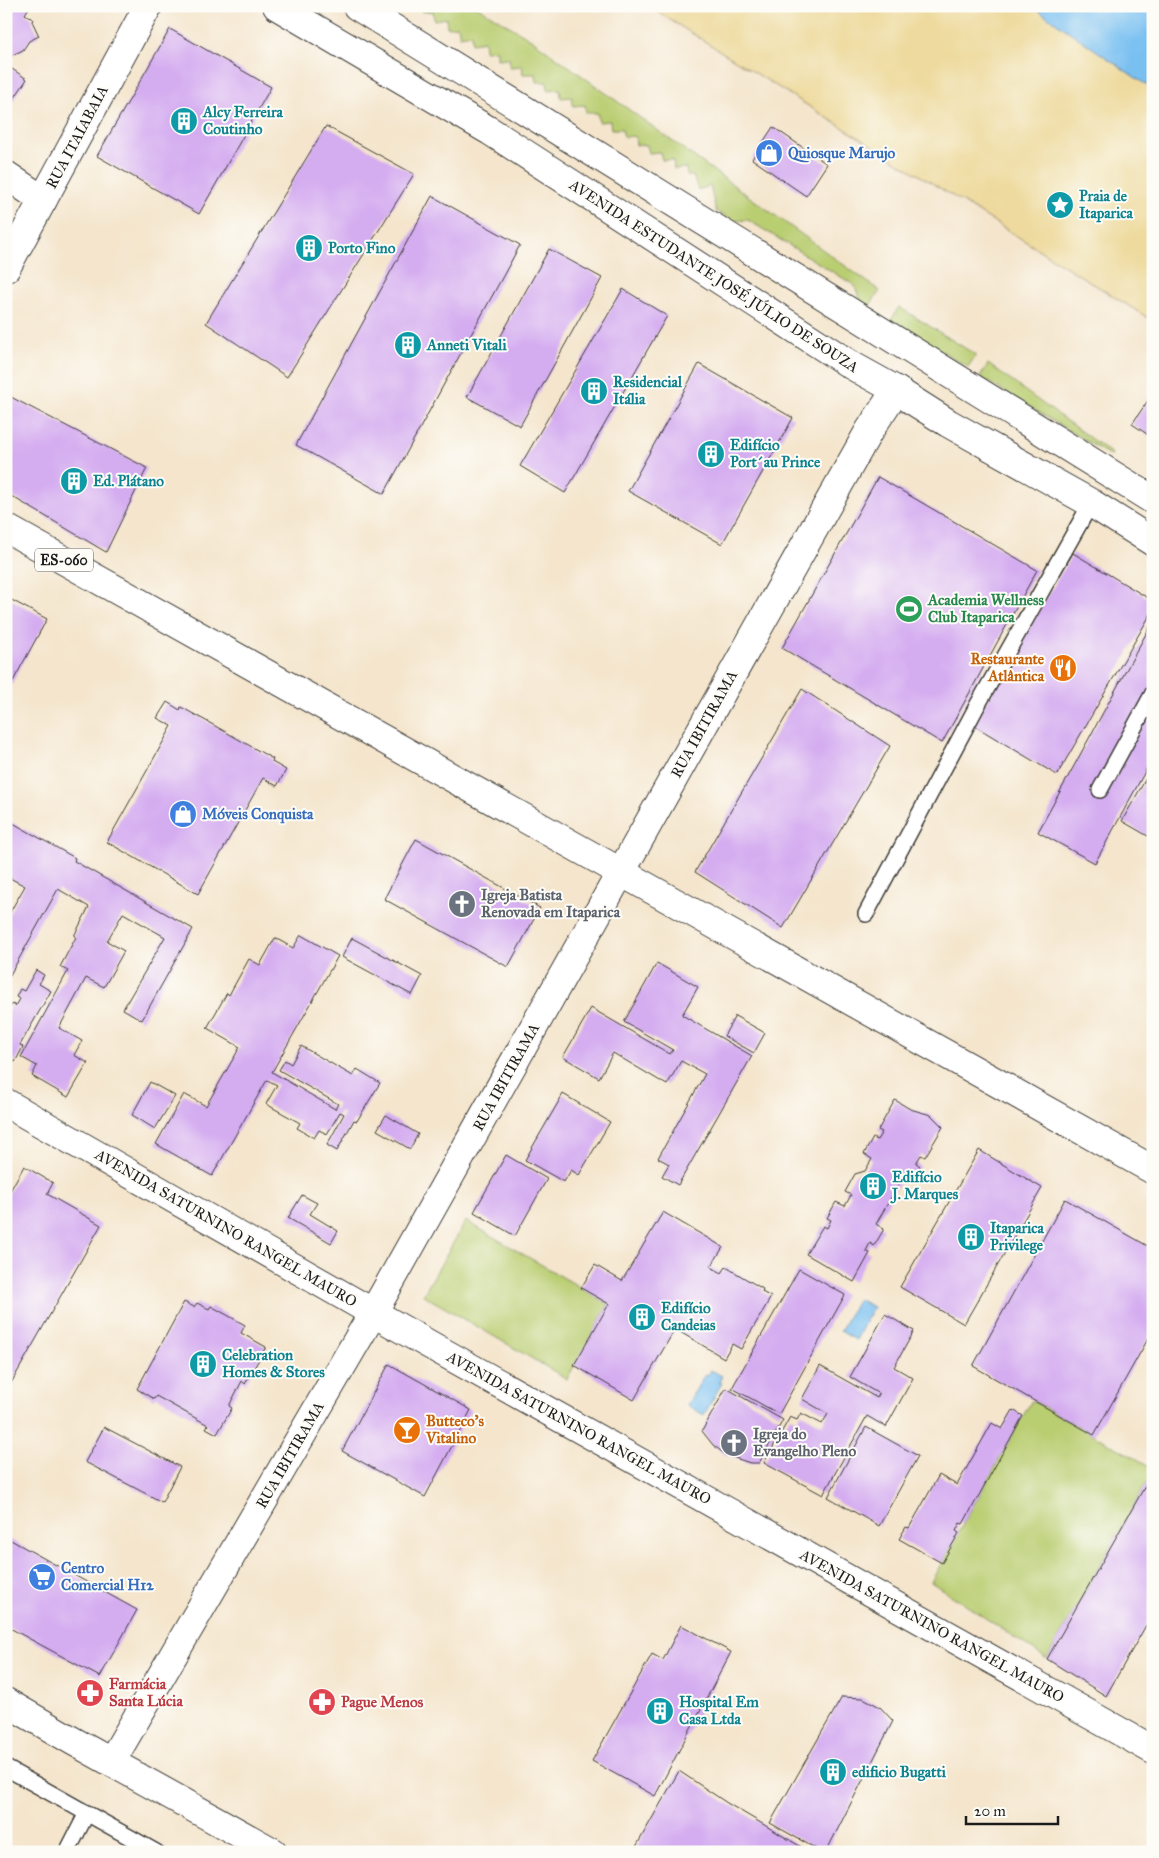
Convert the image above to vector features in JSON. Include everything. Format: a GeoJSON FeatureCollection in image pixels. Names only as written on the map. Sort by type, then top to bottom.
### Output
{"type":"FeatureCollection","features":[{"type":"Feature","properties":{"kind":"street","name":"RUA ITAIABAIA"},"geometry":{"type":"LineString","coordinates":[[6,268],[148,6]]}},
{"type":"Feature","properties":{"kind":"street","name":"AVENIDA ESTUDANTE JOSÉ JÚLIO DE SOUZA"},"geometry":{"type":"LineString","coordinates":[[277,6],[490,131],[843,360],[896,390],[948,424],[1091,503],[1153,542]]}},
{"type":"Feature","properties":{"kind":"street"},"geometry":{"type":"LineString","coordinates":[[357,6],[526,109],[960,382],[1153,500]]}},
{"type":"Feature","properties":{"kind":"street"},"geometry":{"type":"LineString","coordinates":[[6,175],[44,200]]}},
{"type":"Feature","properties":{"kind":"street","name":"RUA IBITIRAMA"},"geometry":{"type":"LineString","coordinates":[[111,1762],[373,1313],[869,431],[896,390]]}},
{"type":"Feature","properties":{"kind":"street","name":"ES-060"},"geometry":{"type":"LineString","coordinates":[[6,528],[1153,1170]]}},
{"type":"Feature","properties":{"kind":"street","name":"AVENIDA SATURNINO RANGEL MAURO"},"geometry":{"type":"LineString","coordinates":[[6,1103],[373,1313],[1153,1750]]}},
{"type":"Feature","properties":{"kind":"street"},"geometry":{"type":"LineString","coordinates":[[6,1702],[274,1852]]}},
{"type":"Feature","properties":{"kind":"lane"},"geometry":{"type":"LineString","coordinates":[[866,914],[977,706],[1091,503]]}},
{"type":"Feature","properties":{"kind":"lane"},"geometry":{"type":"LineString","coordinates":[[1100,790],[1153,693]]}},
{"type":"Feature","properties":{"kind":"lane"},"geometry":{"type":"LineString","coordinates":[[6,1768],[156,1852]]}},
{"type":"Feature","properties":{"kind":"lane"},"geometry":{"type":"LineString","coordinates":[[67,1852],[87,1813]]}},
{"type":"Feature","properties":{"kind":"green space"},"geometry":{"type":"Polygon","coordinates":[[[421,6],[476,6],[531,39],[880,291],[869,306],[861,301],[854,285],[748,220],[732,221],[716,211],[710,186],[698,190],[693,176],[687,176],[686,168],[674,169],[673,160],[662,160],[660,152],[649,153],[647,145],[636,145],[635,136],[624,137],[622,129],[611,129],[610,121],[599,122],[597,113],[586,113],[585,105],[573,106],[572,97],[561,98],[560,89],[548,90],[547,82],[536,82],[535,74],[523,74],[522,66],[510,67],[509,58],[497,59],[497,50],[485,51],[484,41],[472,43],[471,34],[460,36],[458,26],[447,27],[446,18],[434,20],[433,11],[422,12],[421,6]]]}},
{"type":"Feature","properties":{"kind":"green space"},"geometry":{"type":"Polygon","coordinates":[[[899,307],[976,355],[968,367],[891,320],[899,307]]]}},
{"type":"Feature","properties":{"kind":"green space"},"geometry":{"type":"Polygon","coordinates":[[[988,364],[1112,454],[1111,456],[980,377],[988,364]]]}},
{"type":"Feature","properties":{"kind":"green space"},"geometry":{"type":"Polygon","coordinates":[[[466,1221],[609,1304],[567,1379],[423,1295],[466,1221]]]}},
{"type":"Feature","properties":{"kind":"green space"},"geometry":{"type":"Polygon","coordinates":[[[1032,1400],[1153,1468],[1153,1472],[1047,1659],[931,1582],[1032,1400]]]}},
{"type":"Feature","properties":{"kind":"sand","name":"Praia de Itaparica"},"geometry":{"type":"Polygon","coordinates":[[[648,6],[1032,6],[1153,89],[1153,321],[648,6]]]}},
{"type":"Feature","properties":{"kind":"water"},"geometry":{"type":"Polygon","coordinates":[[[1032,6],[1153,6],[1153,89],[1146,85],[1032,6]]]}},
{"type":"Feature","properties":{"kind":"water"},"geometry":{"type":"Polygon","coordinates":[[[858,1299],[873,1307],[856,1340],[840,1331],[858,1299]]]}},
{"type":"Feature","properties":{"kind":"water"},"geometry":{"type":"Polygon","coordinates":[[[711,1370],[722,1376],[719,1382],[722,1383],[704,1415],[687,1405],[705,1374],[708,1375],[711,1370]]]}},
{"type":"Feature","properties":{"kind":"building"},"geometry":{"type":"Polygon","coordinates":[[[6,6],[30,6],[25,14],[33,19],[32,21],[39,36],[29,41],[23,50],[8,57],[6,60],[6,6]]]}},
{"type":"Feature","properties":{"kind":"building","name":"Alcy Ferreira Coutinho"},"geometry":{"type":"Polygon","coordinates":[[[170,29],[271,87],[199,214],[97,156],[170,29]]]}},
{"type":"Feature","properties":{"kind":"building"},"geometry":{"type":"Polygon","coordinates":[[[6,65],[27,79],[6,111],[6,65]]]}},
{"type":"Feature","properties":{"kind":"building","name":"Porto Fino"},"geometry":{"type":"Polygon","coordinates":[[[326,126],[414,174],[287,377],[206,323],[326,126]]]}},
{"type":"Feature","properties":{"kind":"building"},"geometry":{"type":"Polygon","coordinates":[[[773,127],[827,164],[806,196],[752,159],[773,127]]]}},
{"type":"Feature","properties":{"kind":"building","name":"Anneti Vitali"},"geometry":{"type":"Polygon","coordinates":[[[432,196],[520,245],[384,494],[296,445],[432,196]]]}},
{"type":"Feature","properties":{"kind":"building"},"geometry":{"type":"Polygon","coordinates":[[[549,249],[602,278],[520,426],[467,397],[549,249]]]}},
{"type":"Feature","properties":{"kind":"building","name":"Residencial Itália"},"geometry":{"type":"Polygon","coordinates":[[[623,289],[667,316],[565,493],[520,466],[623,289]]]}},
{"type":"Feature","properties":{"kind":"building","name":"Edifício Port´au Prince"},"geometry":{"type":"Polygon","coordinates":[[[699,364],[793,418],[722,544],[628,491],[699,364]]]}},
{"type":"Feature","properties":{"kind":"building"},"geometry":{"type":"Polygon","coordinates":[[[1153,393],[1153,438],[1132,424],[1153,393]]]}},
{"type":"Feature","properties":{"kind":"building","name":"Ed. Plátano"},"geometry":{"type":"Polygon","coordinates":[[[7,395],[147,468],[106,552],[6,493],[7,395]]]}},
{"type":"Feature","properties":{"kind":"building","name":"Academia Wellness Club Itaparica"},"geometry":{"type":"Polygon","coordinates":[[[878,477],[1037,570],[942,743],[782,648],[878,477]]]}},
{"type":"Feature","properties":{"kind":"building","name":"Restaurante Atlântica"},"geometry":{"type":"Polygon","coordinates":[[[1073,553],[1153,601],[1153,610],[1057,775],[973,725],[1073,553]]]}},
{"type":"Feature","properties":{"kind":"building"},"geometry":{"type":"Polygon","coordinates":[[[6,597],[47,619],[6,694],[6,597]]]}},
{"type":"Feature","properties":{"kind":"building"},"geometry":{"type":"Polygon","coordinates":[[[1153,621],[1153,757],[1095,863],[1038,832],[1153,621]]]}},
{"type":"Feature","properties":{"kind":"building"},"geometry":{"type":"Polygon","coordinates":[[[802,689],[890,746],[783,928],[695,872],[802,689]]]}},
{"type":"Feature","properties":{"kind":"building","name":"Móveis Conquista"},"geometry":{"type":"Polygon","coordinates":[[[167,702],[180,710],[181,707],[273,759],[272,762],[286,770],[277,786],[263,778],[198,894],[107,842],[172,726],[157,718],[167,702]]]}},
{"type":"Feature","properties":{"kind":"building"},"geometry":{"type":"Polygon","coordinates":[[[1153,766],[1153,839],[1122,821],[1153,766]]]}},
{"type":"Feature","properties":{"kind":"building"},"geometry":{"type":"Polygon","coordinates":[[[13,823],[75,858],[74,861],[193,929],[142,1020],[123,1009],[165,937],[123,913],[107,941],[124,951],[104,987],[86,978],[59,1028],[82,1041],[74,1055],[88,1063],[68,1097],[32,1076],[37,1066],[21,1057],[68,971],[60,967],[89,907],[58,889],[6,982],[6,919],[25,886],[6,876],[6,834],[13,823]]]}},
{"type":"Feature","properties":{"kind":"building","name":"Igreja Batista Renovada em Itaparica"},"geometry":{"type":"Polygon","coordinates":[[[416,839],[540,908],[508,967],[384,899],[416,839]]]}},
{"type":"Feature","properties":{"kind":"building"},"geometry":{"type":"Polygon","coordinates":[[[301,935],[338,956],[272,1072],[335,1109],[338,1104],[279,1070],[285,1060],[291,1064],[301,1046],[353,1076],[357,1069],[380,1083],[357,1121],[354,1120],[337,1151],[327,1145],[344,1114],[340,1112],[327,1134],[319,1130],[314,1138],[297,1128],[300,1123],[266,1104],[277,1085],[267,1080],[212,1176],[156,1144],[184,1094],[206,1106],[240,1047],[207,1028],[227,993],[229,995],[249,959],[260,965],[275,938],[293,948],[301,935]]]}},
{"type":"Feature","properties":{"kind":"building"},"geometry":{"type":"Polygon","coordinates":[[[352,938],[422,976],[412,995],[342,957],[352,938]]]}},
{"type":"Feature","properties":{"kind":"building"},"geometry":{"type":"Polygon","coordinates":[[[657,963],[698,987],[682,1015],[752,1056],[678,1185],[662,1176],[669,1164],[658,1158],[705,1074],[681,1061],[667,1085],[613,1053],[599,1078],[563,1057],[591,1008],[670,1054],[673,1050],[624,1022],[657,963]]]}},
{"type":"Feature","properties":{"kind":"building"},"geometry":{"type":"Polygon","coordinates":[[[36,970],[44,975],[39,984],[51,991],[20,1045],[23,1047],[15,1062],[6,1057],[6,1020],[10,1015],[7,1013],[12,1004],[16,1006],[20,999],[16,997],[20,989],[24,991],[36,970]]]}},
{"type":"Feature","properties":{"kind":"building"},"geometry":{"type":"Polygon","coordinates":[[[735,1016],[765,1033],[754,1053],[724,1036],[735,1016]]]}},
{"type":"Feature","properties":{"kind":"building"},"geometry":{"type":"Polygon","coordinates":[[[150,1082],[175,1096],[155,1129],[132,1115],[150,1082]]]}},
{"type":"Feature","properties":{"kind":"building"},"geometry":{"type":"Polygon","coordinates":[[[563,1094],[610,1122],[579,1175],[571,1170],[564,1182],[525,1160],[563,1094]]]}},
{"type":"Feature","properties":{"kind":"building","name":"Edifício J. Marques"},"geometry":{"type":"Polygon","coordinates":[[[895,1100],[910,1109],[931,1115],[943,1127],[925,1157],[921,1155],[916,1163],[920,1166],[911,1181],[903,1177],[876,1224],[884,1229],[874,1246],[870,1243],[866,1251],[870,1253],[854,1282],[806,1254],[823,1226],[827,1228],[831,1220],[827,1218],[836,1202],[845,1206],[851,1195],[845,1192],[855,1174],[865,1171],[872,1159],[864,1154],[873,1138],[877,1140],[882,1132],[878,1130],[895,1100]]]}},
{"type":"Feature","properties":{"kind":"building"},"geometry":{"type":"Polygon","coordinates":[[[386,1115],[418,1134],[410,1149],[377,1130],[386,1115]]]}},
{"type":"Feature","properties":{"kind":"building","name":"Itaparica Privilege"},"geometry":{"type":"Polygon","coordinates":[[[979,1150],[1042,1188],[964,1324],[900,1287],[979,1150]]]}},
{"type":"Feature","properties":{"kind":"building"},"geometry":{"type":"Polygon","coordinates":[[[506,1155],[547,1179],[515,1236],[474,1212],[506,1155]]]}},
{"type":"Feature","properties":{"kind":"building"},"geometry":{"type":"Polygon","coordinates":[[[24,1166],[53,1183],[47,1194],[101,1225],[6,1392],[6,1198],[24,1166]]]}},
{"type":"Feature","properties":{"kind":"building"},"geometry":{"type":"Polygon","coordinates":[[[302,1195],[317,1203],[310,1214],[338,1231],[331,1243],[288,1218],[302,1195]]]}},
{"type":"Feature","properties":{"kind":"building"},"geometry":{"type":"Polygon","coordinates":[[[1065,1199],[1153,1249],[1153,1330],[1094,1435],[973,1366],[1065,1199]]]}},
{"type":"Feature","properties":{"kind":"building","name":"Edifício Candeias"},"geometry":{"type":"Polygon","coordinates":[[[663,1212],[723,1247],[711,1267],[722,1273],[726,1267],[763,1289],[762,1292],[771,1297],[741,1349],[732,1344],[724,1358],[675,1329],[634,1400],[574,1365],[609,1304],[581,1288],[595,1265],[622,1281],[663,1212]]]}},
{"type":"Feature","properties":{"kind":"building"},"geometry":{"type":"Polygon","coordinates":[[[799,1269],[845,1295],[779,1414],[732,1388],[799,1269]]]}},
{"type":"Feature","properties":{"kind":"building","name":"Celebration Homes & Stores"},"geometry":{"type":"Polygon","coordinates":[[[184,1302],[194,1307],[197,1303],[209,1309],[211,1306],[245,1325],[241,1333],[266,1347],[245,1384],[242,1381],[229,1406],[232,1408],[217,1434],[206,1428],[208,1425],[156,1396],[154,1399],[137,1389],[184,1302]]]}},
{"type":"Feature","properties":{"kind":"building"},"geometry":{"type":"Polygon","coordinates":[[[885,1314],[914,1331],[894,1367],[913,1378],[886,1427],[867,1416],[823,1495],[764,1463],[790,1417],[797,1420],[801,1413],[822,1424],[828,1414],[802,1399],[820,1366],[877,1398],[879,1394],[850,1377],[885,1314]]]}},
{"type":"Feature","properties":{"kind":"building","name":"Butteco's Vitalino"},"geometry":{"type":"Polygon","coordinates":[[[389,1364],[471,1410],[425,1497],[342,1451],[389,1364]]]}},
{"type":"Feature","properties":{"kind":"building"},"geometry":{"type":"Polygon","coordinates":[[[726,1388],[783,1420],[759,1463],[750,1463],[726,1455],[713,1445],[702,1431],[726,1388]]]}},
{"type":"Feature","properties":{"kind":"building"},"geometry":{"type":"Polygon","coordinates":[[[1013,1410],[1023,1416],[963,1524],[960,1523],[956,1531],[959,1533],[942,1563],[899,1539],[906,1527],[909,1528],[939,1475],[957,1485],[992,1423],[1002,1429],[1013,1410]]]}},
{"type":"Feature","properties":{"kind":"building"},"geometry":{"type":"Polygon","coordinates":[[[104,1427],[180,1467],[162,1502],[85,1462],[104,1427]]]}},
{"type":"Feature","properties":{"kind":"building"},"geometry":{"type":"Polygon","coordinates":[[[866,1427],[918,1456],[879,1526],[828,1497],[866,1427]]]}},
{"type":"Feature","properties":{"kind":"building"},"geometry":{"type":"Polygon","coordinates":[[[1153,1472],[1153,1613],[1106,1696],[1047,1659],[1153,1472]]]}},
{"type":"Feature","properties":{"kind":"building","name":"Centro Comercial H12"},"geometry":{"type":"Polygon","coordinates":[[[9,1539],[137,1610],[100,1677],[6,1626],[6,1544],[9,1539]]]}},
{"type":"Feature","properties":{"kind":"building","name":"Hospital Em Casa Ltda"},"geometry":{"type":"Polygon","coordinates":[[[681,1625],[731,1652],[655,1796],[592,1761],[652,1654],[663,1660],[681,1625]]]}},
{"type":"Feature","properties":{"kind":"building","name":"edificio Bugatti"},"geometry":{"type":"Polygon","coordinates":[[[842,1697],[863,1698],[880,1707],[893,1721],[826,1852],[822,1852],[770,1823],[842,1697]]]}},
{"type":"Feature","properties":{"kind":"building"},"geometry":{"type":"Polygon","coordinates":[[[679,1771],[727,1803],[810,1852],[633,1852],[679,1771]]]}},
{"type":"Feature","properties":{"kind":"place","name":"Alcy Ferreira Coutinho"},"geometry":{"type":"Point","coordinates":[184,121]}},
{"type":"Feature","properties":{"kind":"place","name":"Quiosque Marujo"},"geometry":{"type":"Point","coordinates":[769,153]}},
{"type":"Feature","properties":{"kind":"place","name":"Praia de Itaparica"},"geometry":{"type":"Point","coordinates":[1060,205]}},
{"type":"Feature","properties":{"kind":"place","name":"Porto Fino"},"geometry":{"type":"Point","coordinates":[309,248]}},
{"type":"Feature","properties":{"kind":"place","name":"Anneti Vitali"},"geometry":{"type":"Point","coordinates":[408,345]}},
{"type":"Feature","properties":{"kind":"place","name":"Residencial Itália"},"geometry":{"type":"Point","coordinates":[594,391]}},
{"type":"Feature","properties":{"kind":"place","name":"Edifício Port´au Prince"},"geometry":{"type":"Point","coordinates":[711,454]}},
{"type":"Feature","properties":{"kind":"place","name":"Ed. Plátano"},"geometry":{"type":"Point","coordinates":[74,481]}},
{"type":"Feature","properties":{"kind":"place","name":"Academia Wellness Club Itaparica"},"geometry":{"type":"Point","coordinates":[909,609]}},
{"type":"Feature","properties":{"kind":"place","name":"Restaurante Atlântica"},"geometry":{"type":"Point","coordinates":[1063,668]}},
{"type":"Feature","properties":{"kind":"place","name":"Móveis Conquista"},"geometry":{"type":"Point","coordinates":[183,814]}},
{"type":"Feature","properties":{"kind":"place","name":"Igreja Batista Renovada em Itaparica"},"geometry":{"type":"Point","coordinates":[462,904]}},
{"type":"Feature","properties":{"kind":"place","name":"Edifício J. Marques"},"geometry":{"type":"Point","coordinates":[873,1186]}},
{"type":"Feature","properties":{"kind":"place","name":"Itaparica Privilege"},"geometry":{"type":"Point","coordinates":[971,1237]}},
{"type":"Feature","properties":{"kind":"place","name":"Edifício Candeias"},"geometry":{"type":"Point","coordinates":[642,1317]}},
{"type":"Feature","properties":{"kind":"place","name":"Celebration Homes & Stores"},"geometry":{"type":"Point","coordinates":[203,1364]}},
{"type":"Feature","properties":{"kind":"place","name":"Butteco's Vitalino"},"geometry":{"type":"Point","coordinates":[407,1430]}},
{"type":"Feature","properties":{"kind":"place","name":"Igreja do Evangelho Pleno"},"geometry":{"type":"Point","coordinates":[734,1443]}},
{"type":"Feature","properties":{"kind":"place","name":"Centro Comercial H12"},"geometry":{"type":"Point","coordinates":[42,1577]}},
{"type":"Feature","properties":{"kind":"place","name":"Farmácia Santa Lúcia"},"geometry":{"type":"Point","coordinates":[90,1693]}},
{"type":"Feature","properties":{"kind":"place","name":"Pague Menos"},"geometry":{"type":"Point","coordinates":[322,1702]}},
{"type":"Feature","properties":{"kind":"place","name":"Hospital Em Casa Ltda"},"geometry":{"type":"Point","coordinates":[660,1711]}},
{"type":"Feature","properties":{"kind":"place","name":"edificio Bugatti"},"geometry":{"type":"Point","coordinates":[833,1772]}}]}
